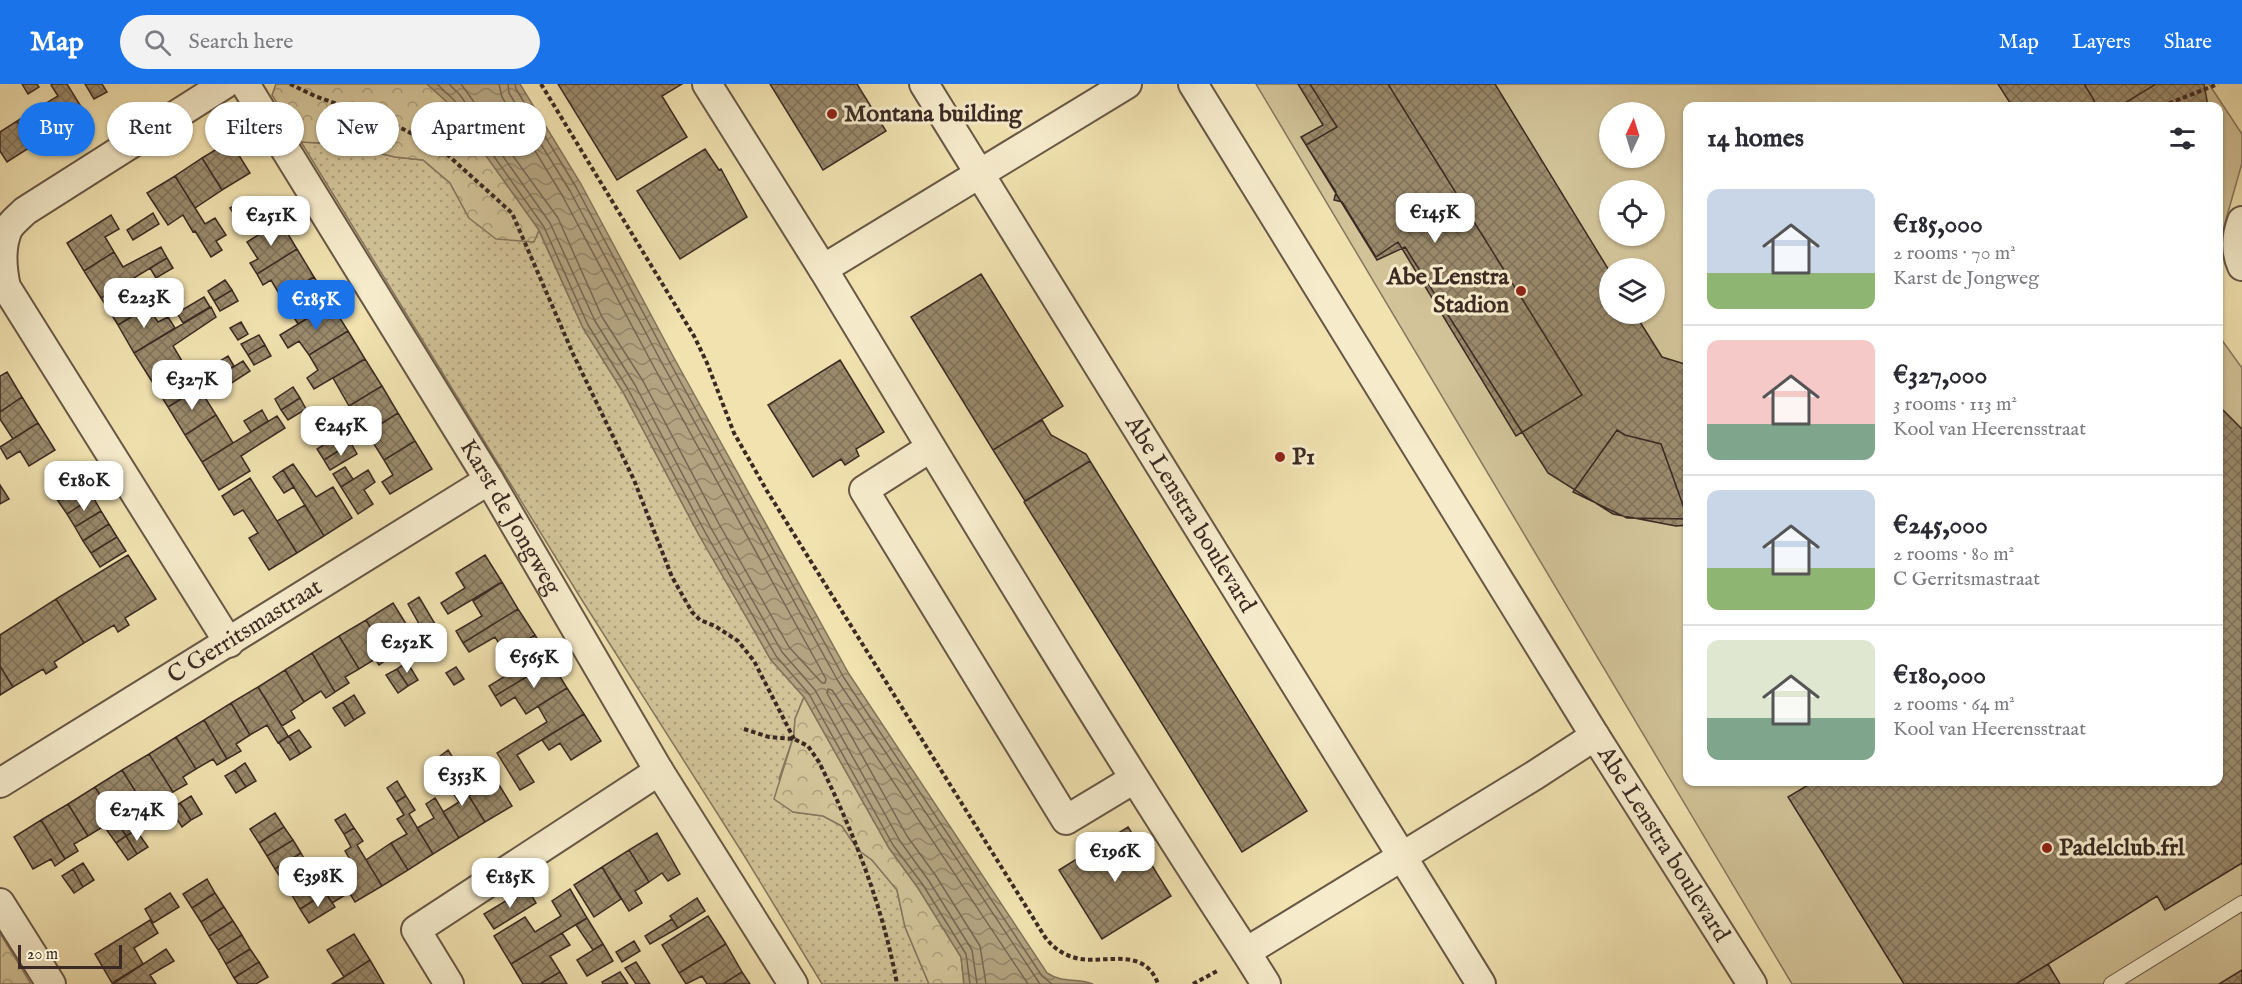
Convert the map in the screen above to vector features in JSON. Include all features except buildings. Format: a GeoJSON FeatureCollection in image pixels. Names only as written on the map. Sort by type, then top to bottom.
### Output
{"type":"FeatureCollection","features":[{"type":"Feature","properties":{"kind":"street"},"geometry":{"type":"LineString","coordinates":[[225,84],[25,211],[8,229],[3,247],[2,270],[6,287],[229,643]]}},
{"type":"Feature","properties":{"kind":"street","name":"Karst de Jongweg"},"geometry":{"type":"LineString","coordinates":[[245,84],[489,480],[659,771],[793,984]]}},
{"type":"Feature","properties":{"kind":"street"},"geometry":{"type":"LineString","coordinates":[[707,84],[823,269],[930,448],[1134,779],[1235,958],[1266,984]]}},
{"type":"Feature","properties":{"kind":"street","name":"Abe Lenstra boulevard"},"geometry":{"type":"LineString","coordinates":[[924,84],[1481,984]]}},
{"type":"Feature","properties":{"kind":"street"},"geometry":{"type":"LineString","coordinates":[[823,269],[1126,84]]}},
{"type":"Feature","properties":{"kind":"street","name":"Abe Lenstra boulevard"},"geometry":{"type":"LineString","coordinates":[[1193,84],[1595,736],[1752,984]]}},
{"type":"Feature","properties":{"kind":"street"},"geometry":{"type":"LineString","coordinates":[[2242,221],[2237,238],[2238,256],[2242,266]]}},
{"type":"Feature","properties":{"kind":"street"},"geometry":{"type":"LineString","coordinates":[[930,448],[864,490],[1066,820],[1134,779]]}},
{"type":"Feature","properties":{"kind":"street","name":"C Gerritsmastraat"},"geometry":{"type":"LineString","coordinates":[[0,783],[489,480]]}},
{"type":"Feature","properties":{"kind":"street","name":"Abe Lenstra boulevard"},"geometry":{"type":"LineString","coordinates":[[1235,958],[1595,736]]}},
{"type":"Feature","properties":{"kind":"street"},"geometry":{"type":"LineString","coordinates":[[449,984],[416,930],[659,771]]}},
{"type":"Feature","properties":{"kind":"street"},"geometry":{"type":"LineString","coordinates":[[0,903],[51,984]]}},
{"type":"Feature","properties":{"kind":"lane"},"geometry":{"type":"LineString","coordinates":[[2111,984],[2242,903]]}},
{"type":"Feature","properties":{"kind":"path"},"geometry":{"type":"LineString","coordinates":[[290,84],[315,96],[395,124],[440,148],[512,213],[574,356],[634,480],[672,577],[692,612],[700,620],[715,626],[738,641],[754,662],[794,739]]}},
{"type":"Feature","properties":{"kind":"path"},"geometry":{"type":"LineString","coordinates":[[541,84],[694,336],[734,433],[767,491],[1044,937],[1054,948],[1070,956],[1088,959],[1124,958],[1133,961],[1147,969],[1158,984]]}},
{"type":"Feature","properties":{"kind":"path"},"geometry":{"type":"LineString","coordinates":[[2172,102],[2218,84]]}},
{"type":"Feature","properties":{"kind":"path"},"geometry":{"type":"LineString","coordinates":[[744,729],[769,737],[794,739],[808,746],[819,762],[867,873],[892,958],[897,984]]}},
{"type":"Feature","properties":{"kind":"path"},"geometry":{"type":"LineString","coordinates":[[1193,984],[1235,958]]}},
{"type":"Feature","properties":{"kind":"green space"},"geometry":{"type":"Polygon","coordinates":[[[276,84],[427,84],[448,102],[411,102],[411,156],[487,156],[539,230],[534,242],[496,239],[469,218],[450,183],[423,160],[391,156],[399,156],[399,102],[316,102],[316,143],[304,142],[304,102],[276,102],[272,95],[276,84]]]}},
{"type":"Feature","properties":{"kind":"green space"},"geometry":{"type":"Polygon","coordinates":[[[1256,84],[2209,84],[2221,102],[1683,102],[1683,786],[2223,786],[2223,342],[2242,368],[2242,984],[1792,984],[1256,84]]]}},
{"type":"Feature","properties":{"kind":"green space"},"geometry":{"type":"Polygon","coordinates":[[[2223,105],[2242,134],[2242,163],[2223,230],[2223,105]]]}},
{"type":"Feature","properties":{"kind":"green space"},"geometry":{"type":"Polygon","coordinates":[[[304,142],[316,143],[316,156],[391,156],[423,160],[450,183],[469,218],[533,242],[539,231],[583,328],[623,392],[699,535],[771,660],[804,697],[795,719],[794,735],[779,779],[793,812],[823,816],[842,826],[858,850],[872,860],[897,890],[905,927],[929,984],[822,984],[745,857],[580,597],[304,147],[304,142]]]}},
{"type":"Feature","properties":{"kind":"green space"},"geometry":{"type":"Polygon","coordinates":[[[804,697],[889,848],[918,888],[961,957],[964,984],[929,984],[905,927],[897,890],[872,860],[858,850],[842,826],[823,816],[793,812],[774,799],[794,735],[795,719],[804,697]]]}},
{"type":"Feature","properties":{"kind":"green space"},"geometry":{"type":"Polygon","coordinates":[[[0,933],[31,984],[0,984],[0,933]]]}},
{"type":"Feature","properties":{"kind":"water"},"geometry":{"type":"Polygon","coordinates":[[[427,84],[520,84],[531,102],[447,102],[427,84]]]}},
{"type":"Feature","properties":{"kind":"water"},"geometry":{"type":"Polygon","coordinates":[[[546,127],[581,184],[674,358],[849,674],[1047,973],[1059,978],[1093,984],[964,984],[961,957],[918,888],[889,848],[804,697],[771,660],[699,535],[623,392],[583,328],[539,230],[486,156],[546,156],[546,127]]]}},
{"type":"Feature","properties":{"kind":"place","name":"Montana building"},"geometry":{"type":"Point","coordinates":[832,114]}},
{"type":"Feature","properties":{"kind":"place","name":"Abe Lenstra Stadion"},"geometry":{"type":"Point","coordinates":[1521,291]}},
{"type":"Feature","properties":{"kind":"place","name":"P1"},"geometry":{"type":"Point","coordinates":[1280,457]}},
{"type":"Feature","properties":{"kind":"place","name":"Padelclub.frl"},"geometry":{"type":"Point","coordinates":[2047,848]}}]}
